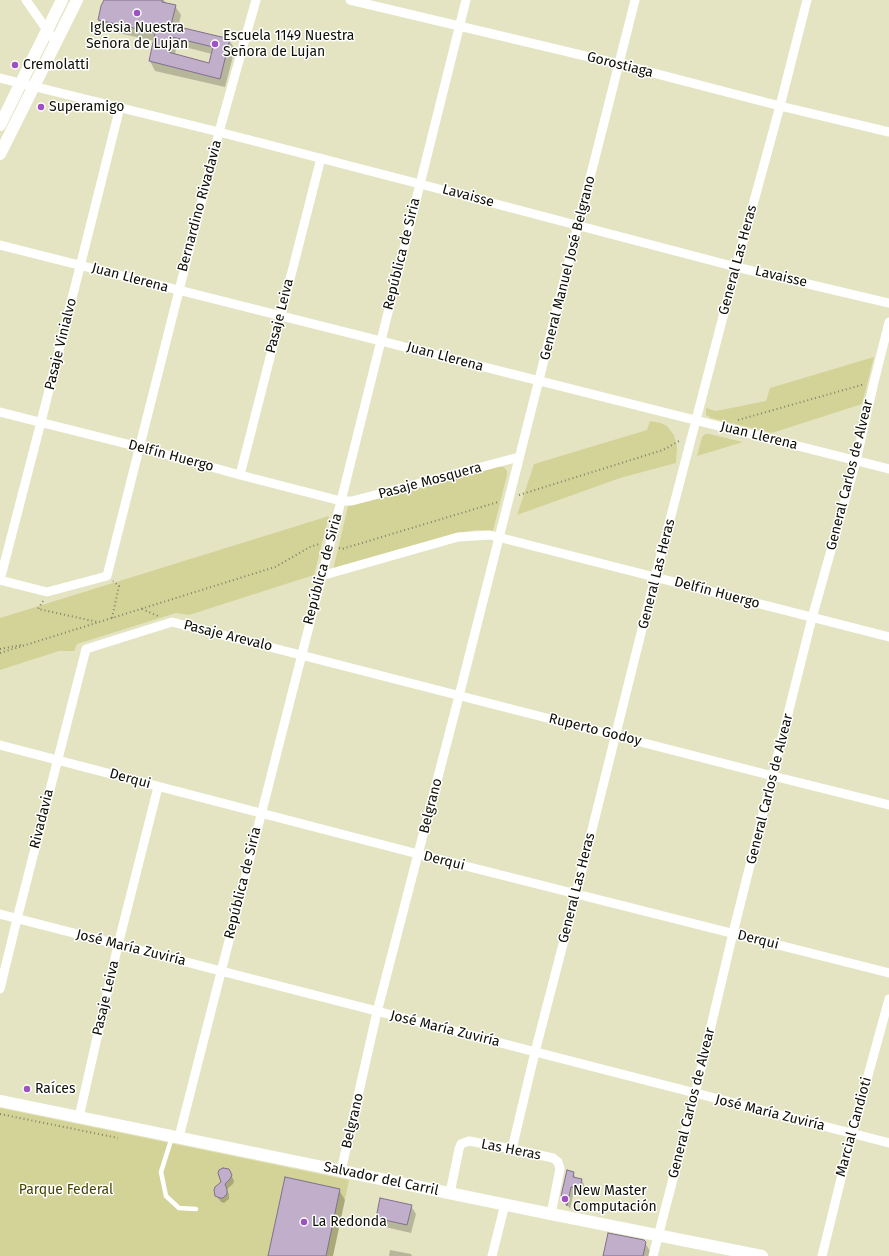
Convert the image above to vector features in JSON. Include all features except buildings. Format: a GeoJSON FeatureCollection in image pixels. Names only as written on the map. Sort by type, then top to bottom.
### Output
{"type":"FeatureCollection","features":[{"type":"Feature","properties":{"kind":"main road"},"geometry":{"type":"LineString","coordinates":[[0,125],[48,31],[62,0]]}},
{"type":"Feature","properties":{"kind":"main road"},"geometry":{"type":"LineString","coordinates":[[0,154],[77,0]]}},
{"type":"Feature","properties":{"kind":"main road","name":"Salvador del Carril"},"geometry":{"type":"LineString","coordinates":[[0,1101],[762,1256]]}},
{"type":"Feature","properties":{"kind":"street"},"geometry":{"type":"LineString","coordinates":[[26,0],[56,43]]}},
{"type":"Feature","properties":{"kind":"street","name":"Bernardino Rivadavia"},"geometry":{"type":"LineString","coordinates":[[106,576],[219,132],[256,0]]}},
{"type":"Feature","properties":{"kind":"street","name":"Gorostiaga"},"geometry":{"type":"LineString","coordinates":[[350,0],[619,64],[780,106],[889,132]]}},
{"type":"Feature","properties":{"kind":"street","name":"República de Siria"},"geometry":{"type":"LineString","coordinates":[[176,1136],[221,971],[341,501],[466,0]]}},
{"type":"Feature","properties":{"kind":"street","name":"General Manuel José Belgrano"},"geometry":{"type":"LineString","coordinates":[[499,536],[635,0]]}},
{"type":"Feature","properties":{"kind":"street","name":"General Las Heras"},"geometry":{"type":"LineString","coordinates":[[512,1149],[535,1052],[655,577],[807,0]]}},
{"type":"Feature","properties":{"kind":"street","name":"Lavaisse"},"geometry":{"type":"LineString","coordinates":[[0,78],[321,158],[736,267],[889,303]]}},
{"type":"Feature","properties":{"kind":"street","name":"Pasaje Vinialvo"},"geometry":{"type":"LineString","coordinates":[[0,580],[120,108]]}},
{"type":"Feature","properties":{"kind":"street","name":"Pasaje Leiva"},"geometry":{"type":"LineString","coordinates":[[240,475],[321,158]]}},
{"type":"Feature","properties":{"kind":"street","name":"Juan Llerena"},"geometry":{"type":"LineString","coordinates":[[0,245],[889,469]]}},
{"type":"Feature","properties":{"kind":"street","name":"General Carlos de Alvear"},"geometry":{"type":"LineString","coordinates":[[653,1256],[695,1094],[812,618],[856,460],[889,322]]}},
{"type":"Feature","properties":{"kind":"street","name":"Delfín Huergo"},"geometry":{"type":"LineString","coordinates":[[0,412],[139,447],[341,501]]}},
{"type":"Feature","properties":{"kind":"street","name":"Pasaje Mosquera"},"geometry":{"type":"LineString","coordinates":[[341,501],[352,502],[519,457]]}},
{"type":"Feature","properties":{"kind":"street"},"geometry":{"type":"LineString","coordinates":[[321,576],[458,537],[490,534],[499,536]]}},
{"type":"Feature","properties":{"kind":"street","name":"Delfín Huergo"},"geometry":{"type":"LineString","coordinates":[[499,536],[889,637]]}},
{"type":"Feature","properties":{"kind":"street","name":"Belgrano"},"geometry":{"type":"LineString","coordinates":[[342,1170],[377,1012],[499,536]]}},
{"type":"Feature","properties":{"kind":"street"},"geometry":{"type":"LineString","coordinates":[[0,580],[47,592],[106,576]]}},
{"type":"Feature","properties":{"kind":"street","name":"Pasaje Arevalo"},"geometry":{"type":"LineString","coordinates":[[86,649],[172,622],[301,655]]}},
{"type":"Feature","properties":{"kind":"street","name":"Rivadavia"},"geometry":{"type":"LineString","coordinates":[[0,989],[86,649]]}},
{"type":"Feature","properties":{"kind":"street","name":"Ruperto Godoy"},"geometry":{"type":"LineString","coordinates":[[301,655],[889,805]]}},
{"type":"Feature","properties":{"kind":"street","name":"Derqui"},"geometry":{"type":"LineString","coordinates":[[0,744],[261,814],[889,973]]}},
{"type":"Feature","properties":{"kind":"street","name":"Pasaje Leiva"},"geometry":{"type":"LineString","coordinates":[[79,1117],[118,945],[158,787]]}},
{"type":"Feature","properties":{"kind":"street","name":"José María Zuviría"},"geometry":{"type":"LineString","coordinates":[[0,914],[889,1143]]}},
{"type":"Feature","properties":{"kind":"street","name":"Marcial Candioti"},"geometry":{"type":"LineString","coordinates":[[822,1256],[852,1134],[889,999]]}},
{"type":"Feature","properties":{"kind":"street","name":"Las Heras"},"geometry":{"type":"LineString","coordinates":[[450,1193],[461,1144],[470,1141],[512,1149],[553,1158],[558,1162],[560,1169],[551,1214]]}},
{"type":"Feature","properties":{"kind":"street"},"geometry":{"type":"LineString","coordinates":[[492,1256],[505,1204]]}},
{"type":"Feature","properties":{"kind":"lane"},"geometry":{"type":"LineString","coordinates":[[176,1136],[161,1172],[166,1196],[179,1208],[196,1209]]}},
{"type":"Feature","properties":{"kind":"path"},"geometry":{"type":"LineString","coordinates":[[0,653],[275,567],[310,547],[319,544],[342,549],[508,498]]}},
{"type":"Feature","properties":{"kind":"path"},"geometry":{"type":"LineString","coordinates":[[106,576],[120,586],[112,618]]}},
{"type":"Feature","properties":{"kind":"path"},"geometry":{"type":"LineString","coordinates":[[47,592],[38,609],[99,622]]}},
{"type":"Feature","properties":{"kind":"path"},"geometry":{"type":"LineString","coordinates":[[0,649],[30,644]]}},
{"type":"Feature","properties":{"kind":"green space"},"geometry":{"type":"Polygon","coordinates":[[[874,357],[862,404],[772,433],[711,418],[706,415],[706,408],[716,411],[766,401],[770,388],[874,357]]]}},
{"type":"Feature","properties":{"kind":"green space"},"geometry":{"type":"Polygon","coordinates":[[[650,421],[667,426],[674,435],[677,447],[676,463],[620,478],[517,515],[534,464],[647,430],[650,421]]]}},
{"type":"Feature","properties":{"kind":"green space"},"geometry":{"type":"Polygon","coordinates":[[[705,434],[743,442],[697,456],[702,437],[705,434]]]}},
{"type":"Feature","properties":{"kind":"green space"},"geometry":{"type":"Polygon","coordinates":[[[496,466],[504,467],[507,471],[507,475],[493,531],[476,530],[457,533],[333,570],[348,506],[496,466]]]}},
{"type":"Feature","properties":{"kind":"green space"},"geometry":{"type":"Polygon","coordinates":[[[329,516],[314,575],[189,615],[176,613],[77,644],[74,651],[59,651],[0,670],[0,618],[329,516]]]}},
{"type":"Feature","properties":{"kind":"green space","name":"Parque Federal"},"geometry":{"type":"Polygon","coordinates":[[[0,1108],[349,1180],[333,1256],[0,1256],[0,1108]]]}},
{"type":"Feature","properties":{"kind":"place","name":"Iglesia Nuestra Señora de Lujan"},"geometry":{"type":"Point","coordinates":[137,13]}},
{"type":"Feature","properties":{"kind":"place","name":"Escuela 1149 Nuestra Señora de Lujan"},"geometry":{"type":"Point","coordinates":[215,44]}},
{"type":"Feature","properties":{"kind":"place","name":"Cremolatti"},"geometry":{"type":"Point","coordinates":[15,65]}},
{"type":"Feature","properties":{"kind":"place","name":"Superamigo"},"geometry":{"type":"Point","coordinates":[41,107]}},
{"type":"Feature","properties":{"kind":"place","name":"Raíces"},"geometry":{"type":"Point","coordinates":[27,1089]}},
{"type":"Feature","properties":{"kind":"place","name":"New Master Computación"},"geometry":{"type":"Point","coordinates":[565,1199]}},
{"type":"Feature","properties":{"kind":"place","name":"La Redonda"},"geometry":{"type":"Point","coordinates":[304,1222]}}]}
